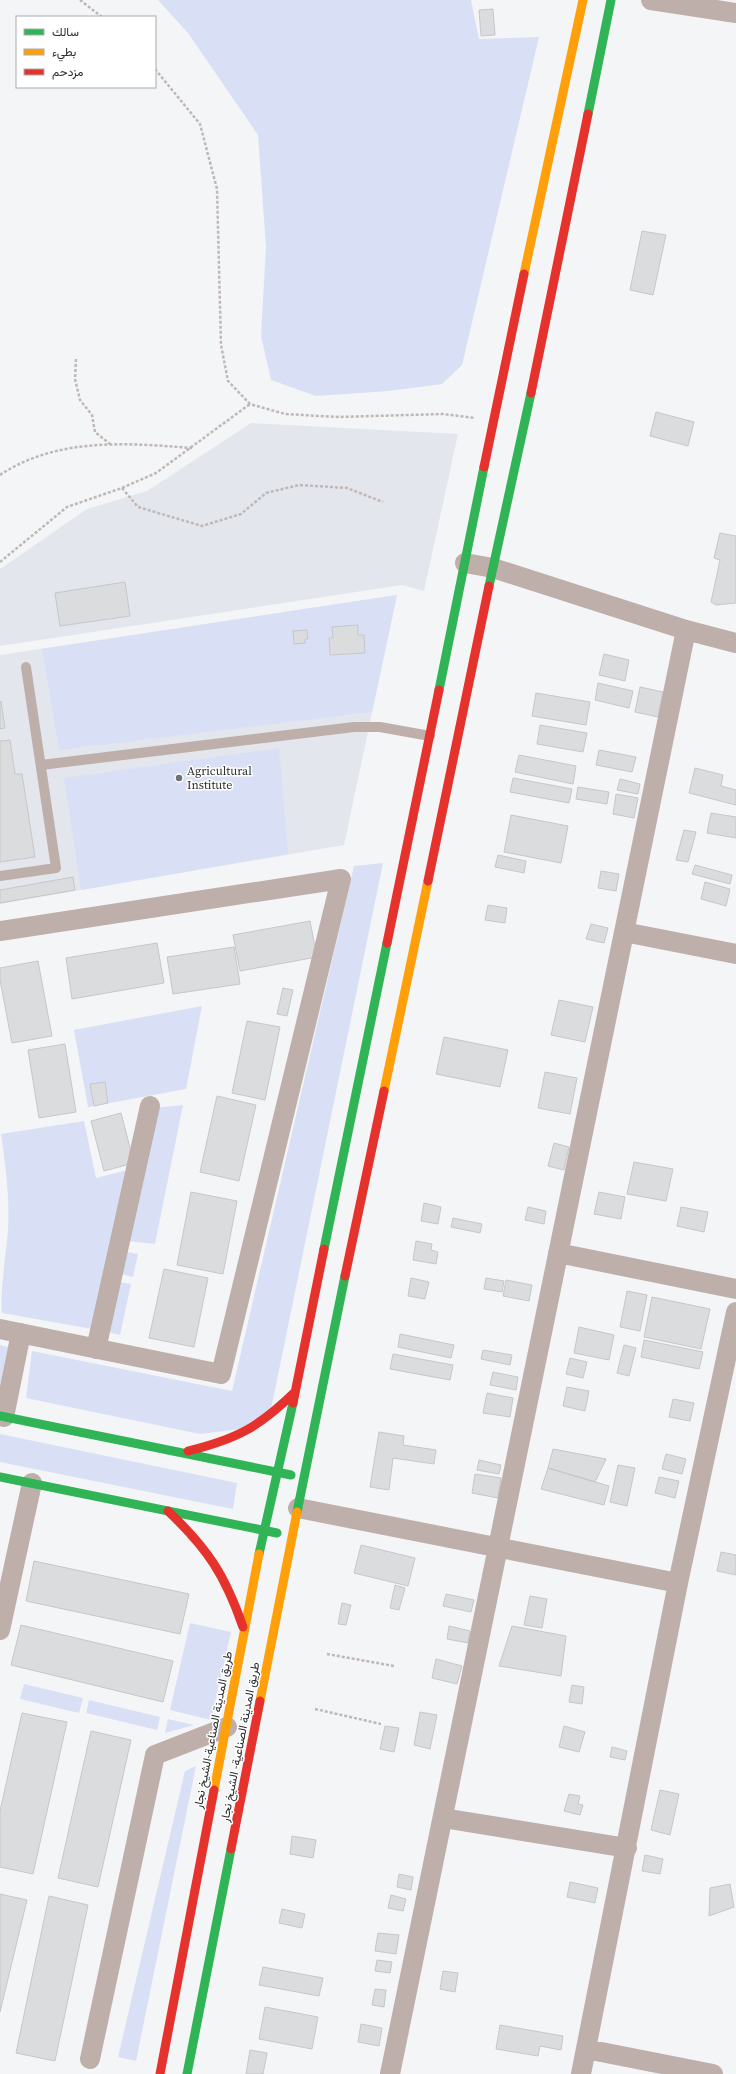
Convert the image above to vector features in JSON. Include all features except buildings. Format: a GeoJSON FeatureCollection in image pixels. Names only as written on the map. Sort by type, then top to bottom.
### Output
{"type":"FeatureCollection","features":[{"type":"Feature","properties":{"kind":"main road","name":"طريق المدينة الصناعية-الشيخ نجار"},"geometry":{"type":"LineString","coordinates":[[160,2074],[264,1530],[295,1392],[430,736],[493,420],[583,0]]}},
{"type":"Feature","properties":{"kind":"main road","name":"طريق المدينة الصناعية- الشيخ نجار"},"geometry":{"type":"LineString","coordinates":[[187,2074],[316,1415],[493,568],[526,419],[611,0]]}},
{"type":"Feature","properties":{"kind":"main road"},"geometry":{"type":"LineString","coordinates":[[179,1453],[223,1443],[240,1436],[271,1416],[295,1392]]}},
{"type":"Feature","properties":{"kind":"main road"},"geometry":{"type":"LineString","coordinates":[[2,1417],[304,1478]]}},
{"type":"Feature","properties":{"kind":"main road"},"geometry":{"type":"LineString","coordinates":[[0,1477],[292,1536]]}},
{"type":"Feature","properties":{"kind":"main road"},"geometry":{"type":"LineString","coordinates":[[168,1511],[193,1535],[216,1562],[232,1593],[244,1630]]}},
{"type":"Feature","properties":{"kind":"street"},"geometry":{"type":"LineString","coordinates":[[651,0],[736,13]]}},
{"type":"Feature","properties":{"kind":"street"},"geometry":{"type":"LineString","coordinates":[[465,563],[493,568],[686,630],[736,643]]}},
{"type":"Feature","properties":{"kind":"street"},"geometry":{"type":"LineString","coordinates":[[390,2074],[686,630]]}},
{"type":"Feature","properties":{"kind":"street"},"geometry":{"type":"LineString","coordinates":[[0,931],[341,879],[221,1374],[0,1329]]}},
{"type":"Feature","properties":{"kind":"street"},"geometry":{"type":"LineString","coordinates":[[624,932],[736,954]]}},
{"type":"Feature","properties":{"kind":"street"},"geometry":{"type":"LineString","coordinates":[[96,1349],[150,1106]]}},
{"type":"Feature","properties":{"kind":"street"},"geometry":{"type":"LineString","coordinates":[[558,1253],[736,1289]]}},
{"type":"Feature","properties":{"kind":"street"},"geometry":{"type":"LineString","coordinates":[[581,2074],[627,1848],[678,1583],[736,1312]]}},
{"type":"Feature","properties":{"kind":"street"},"geometry":{"type":"LineString","coordinates":[[2,1417],[21,1333]]}},
{"type":"Feature","properties":{"kind":"street"},"geometry":{"type":"LineString","coordinates":[[0,1630],[32,1483]]}},
{"type":"Feature","properties":{"kind":"street"},"geometry":{"type":"LineString","coordinates":[[298,1508],[678,1583]]}},
{"type":"Feature","properties":{"kind":"street"},"geometry":{"type":"LineString","coordinates":[[90,2059],[155,1755],[227,1727]]}},
{"type":"Feature","properties":{"kind":"street"},"geometry":{"type":"LineString","coordinates":[[442,1818],[627,1848]]}},
{"type":"Feature","properties":{"kind":"street"},"geometry":{"type":"LineString","coordinates":[[586,2049],[713,2074]]}},
{"type":"Feature","properties":{"kind":"lane"},"geometry":{"type":"LineString","coordinates":[[0,876],[56,868],[26,667]]}},
{"type":"Feature","properties":{"kind":"lane"},"geometry":{"type":"LineString","coordinates":[[41,765],[354,727],[380,727],[430,736]]}},
{"type":"Feature","properties":{"kind":"path"},"geometry":{"type":"LineString","coordinates":[[80,0],[101,16]]}},
{"type":"Feature","properties":{"kind":"path"},"geometry":{"type":"LineString","coordinates":[[156,70],[200,124],[217,189],[221,345],[228,381],[250,404],[286,414],[338,417],[443,414],[493,420]]}},
{"type":"Feature","properties":{"kind":"path"},"geometry":{"type":"LineString","coordinates":[[76,358],[75,379],[80,400],[92,415],[95,432],[110,444]]}},
{"type":"Feature","properties":{"kind":"path"},"geometry":{"type":"LineString","coordinates":[[0,562],[67,507],[122,488],[156,473],[250,404]]}},
{"type":"Feature","properties":{"kind":"path"},"geometry":{"type":"LineString","coordinates":[[0,475],[30,458],[76,447],[110,444],[192,448]]}},
{"type":"Feature","properties":{"kind":"path"},"geometry":{"type":"LineString","coordinates":[[122,488],[138,507],[202,526],[241,514],[266,493],[299,485],[347,488],[383,502]]}},
{"type":"Feature","properties":{"kind":"path"},"geometry":{"type":"LineString","coordinates":[[327,1654],[394,1666]]}},
{"type":"Feature","properties":{"kind":"path"},"geometry":{"type":"LineString","coordinates":[[315,1709],[381,1724]]}},
{"type":"Feature","properties":{"kind":"shaded area"},"geometry":{"type":"Polygon","coordinates":[[[158,0],[471,0],[479,39],[539,37],[462,365],[442,384],[389,391],[316,396],[271,380],[261,336],[266,247],[258,135],[188,33],[158,0]]]}},
{"type":"Feature","properties":{"kind":"shaded area"},"geometry":{"type":"Polygon","coordinates":[[[251,423],[458,434],[424,591],[402,585],[0,646],[0,569],[87,509],[147,491],[251,423]]]}},
{"type":"Feature","properties":{"kind":"shaded area","name":"Agricultural Institute"},"geometry":{"type":"Polygon","coordinates":[[[397,595],[344,845],[0,904],[0,655],[397,595]]]}},
{"type":"Feature","properties":{"kind":"shaded area"},"geometry":{"type":"Polygon","coordinates":[[[397,595],[372,712],[59,750],[42,649],[397,595]]]}},
{"type":"Feature","properties":{"kind":"shaded area"},"geometry":{"type":"Polygon","coordinates":[[[279,748],[288,854],[81,890],[64,778],[279,748]]]}},
{"type":"Feature","properties":{"kind":"shaded area"},"geometry":{"type":"Polygon","coordinates":[[[383,863],[270,1414],[241,1429],[200,1434],[26,1398],[32,1351],[232,1391],[354,866],[383,863]]]}},
{"type":"Feature","properties":{"kind":"shaded area"},"geometry":{"type":"Polygon","coordinates":[[[202,1006],[186,1089],[88,1107],[74,1030],[202,1006]]]}},
{"type":"Feature","properties":{"kind":"shaded area"},"geometry":{"type":"Polygon","coordinates":[[[183,1105],[155,1244],[127,1241],[154,1108],[183,1105]]]}},
{"type":"Feature","properties":{"kind":"shaded area"},"geometry":{"type":"Polygon","coordinates":[[[84,1121],[96,1178],[128,1170],[92,1329],[2,1313],[2,1288],[8,1228],[8,1201],[1,1134],[84,1121]]]}},
{"type":"Feature","properties":{"kind":"shaded area"},"geometry":{"type":"Polygon","coordinates":[[[126,1252],[138,1254],[133,1277],[121,1274],[126,1252]]]}},
{"type":"Feature","properties":{"kind":"shaded area"},"geometry":{"type":"Polygon","coordinates":[[[119,1282],[131,1284],[120,1335],[108,1332],[119,1282]]]}},
{"type":"Feature","properties":{"kind":"shaded area"},"geometry":{"type":"Polygon","coordinates":[[[0,1345],[8,1347],[0,1387],[0,1345]]]}},
{"type":"Feature","properties":{"kind":"shaded area"},"geometry":{"type":"Polygon","coordinates":[[[0,1434],[237,1483],[233,1509],[0,1462],[0,1434]]]}},
{"type":"Feature","properties":{"kind":"shaded area"},"geometry":{"type":"Polygon","coordinates":[[[190,1623],[231,1632],[211,1720],[170,1710],[190,1623]]]}},
{"type":"Feature","properties":{"kind":"shaded area"},"geometry":{"type":"Polygon","coordinates":[[[24,1684],[83,1698],[79,1713],[20,1699],[24,1684]]]}},
{"type":"Feature","properties":{"kind":"shaded area"},"geometry":{"type":"Polygon","coordinates":[[[89,1700],[160,1717],[157,1730],[86,1713],[89,1700]]]}},
{"type":"Feature","properties":{"kind":"shaded area"},"geometry":{"type":"Polygon","coordinates":[[[168,1719],[194,1725],[165,1733],[168,1719]]]}},
{"type":"Feature","properties":{"kind":"shaded area"},"geometry":{"type":"Polygon","coordinates":[[[196,1766],[136,2061],[118,2057],[185,1771],[196,1766]]]}},
{"type":"Feature","properties":{"kind":"traffic: fast"},"geometry":{"type":"LineString","coordinates":[[588,114],[611,0]]}},
{"type":"Feature","properties":{"kind":"traffic: fast"},"geometry":{"type":"LineString","coordinates":[[489,586],[531,393]]}},
{"type":"Feature","properties":{"kind":"traffic: fast"},"geometry":{"type":"LineString","coordinates":[[439,690],[484,467]]}},
{"type":"Feature","properties":{"kind":"traffic: fast"},"geometry":{"type":"LineString","coordinates":[[324,1249],[387,943]]}},
{"type":"Feature","properties":{"kind":"traffic: fast"},"geometry":{"type":"LineString","coordinates":[[297,1512],[345,1276]]}},
{"type":"Feature","properties":{"kind":"traffic: fast"},"geometry":{"type":"LineString","coordinates":[[259,1554],[293,1403]]}},
{"type":"Feature","properties":{"kind":"traffic: fast"},"geometry":{"type":"LineString","coordinates":[[0,1416],[291,1475]]}},
{"type":"Feature","properties":{"kind":"traffic: fast"},"geometry":{"type":"LineString","coordinates":[[0,1477],[277,1533]]}},
{"type":"Feature","properties":{"kind":"traffic: fast"},"geometry":{"type":"LineString","coordinates":[[187,2074],[231,1849]]}},
{"type":"Feature","properties":{"kind":"traffic: slow"},"geometry":{"type":"LineString","coordinates":[[524,274],[583,0]]}},
{"type":"Feature","properties":{"kind":"traffic: slow"},"geometry":{"type":"LineString","coordinates":[[384,1091],[428,881]]}},
{"type":"Feature","properties":{"kind":"traffic: slow"},"geometry":{"type":"LineString","coordinates":[[260,1701],[297,1512]]}},
{"type":"Feature","properties":{"kind":"traffic: slow"},"geometry":{"type":"LineString","coordinates":[[214,1790],[259,1554]]}},
{"type":"Feature","properties":{"kind":"traffic: jam"},"geometry":{"type":"LineString","coordinates":[[531,393],[588,114]]}},
{"type":"Feature","properties":{"kind":"traffic: jam"},"geometry":{"type":"LineString","coordinates":[[484,467],[524,274]]}},
{"type":"Feature","properties":{"kind":"traffic: jam"},"geometry":{"type":"LineString","coordinates":[[428,881],[489,586]]}},
{"type":"Feature","properties":{"kind":"traffic: jam"},"geometry":{"type":"LineString","coordinates":[[387,943],[439,690]]}},
{"type":"Feature","properties":{"kind":"traffic: jam"},"geometry":{"type":"LineString","coordinates":[[345,1276],[384,1091]]}},
{"type":"Feature","properties":{"kind":"traffic: jam"},"geometry":{"type":"LineString","coordinates":[[293,1403],[324,1249]]}},
{"type":"Feature","properties":{"kind":"traffic: jam"},"geometry":{"type":"LineString","coordinates":[[188,1451],[220,1442],[246,1430],[270,1414],[295,1392]]}},
{"type":"Feature","properties":{"kind":"traffic: jam"},"geometry":{"type":"LineString","coordinates":[[168,1511],[194,1538],[214,1564],[229,1592],[243,1627]]}},
{"type":"Feature","properties":{"kind":"traffic: jam"},"geometry":{"type":"LineString","coordinates":[[231,1849],[260,1701]]}},
{"type":"Feature","properties":{"kind":"traffic: jam"},"geometry":{"type":"LineString","coordinates":[[160,2074],[214,1790]]}},
{"type":"Feature","properties":{"kind":"place","name":"Agricultural Institute"},"geometry":{"type":"Point","coordinates":[179,778]}}]}
